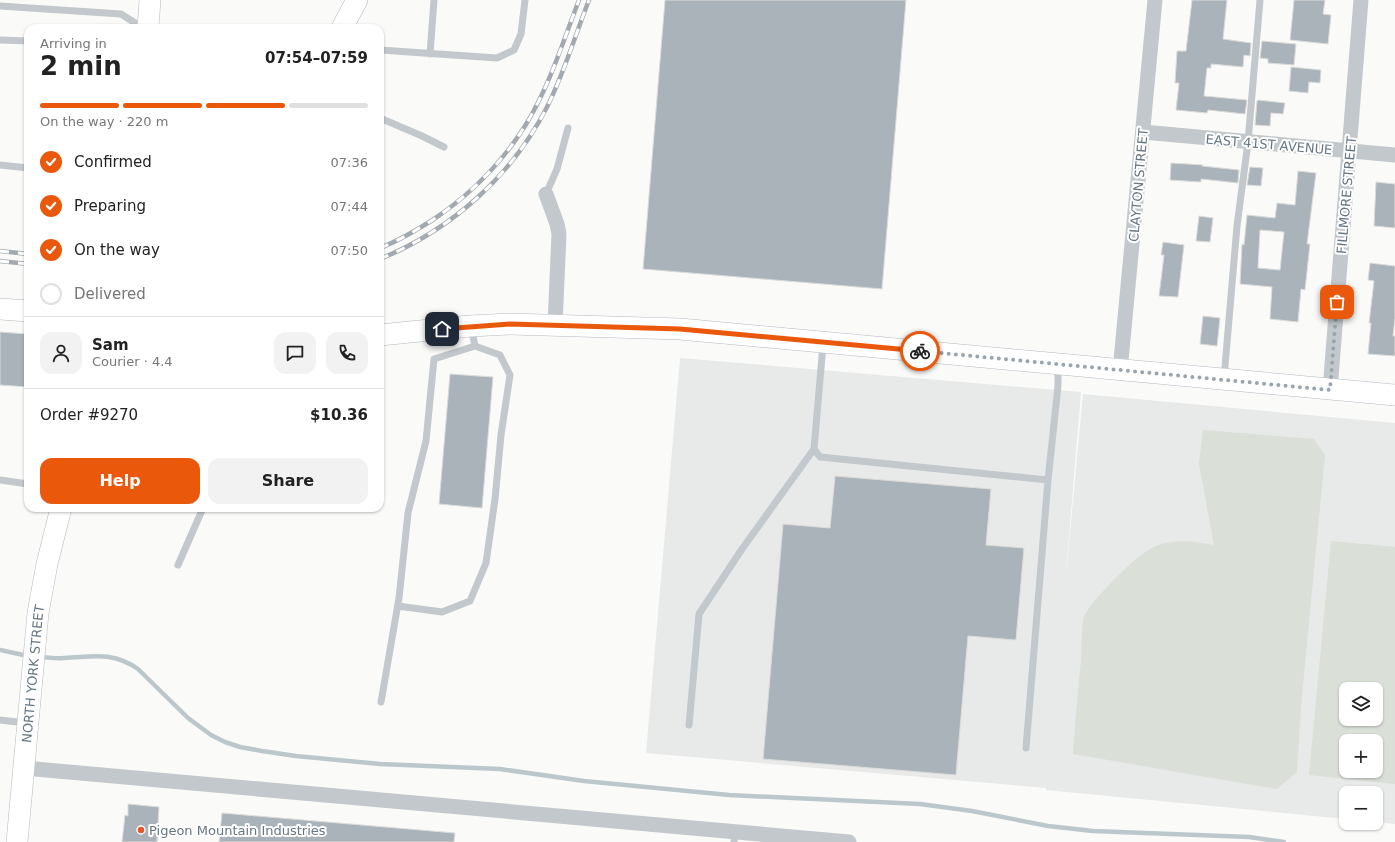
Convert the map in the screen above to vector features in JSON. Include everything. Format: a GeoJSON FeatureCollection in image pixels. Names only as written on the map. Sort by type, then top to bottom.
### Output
{"type":"FeatureCollection","features":[{"type":"Feature","properties":{"kind":"street"},"geometry":{"type":"LineString","coordinates":[[148,24],[150,0]]}},
{"type":"Feature","properties":{"kind":"street"},"geometry":{"type":"LineString","coordinates":[[344,24],[357,0]]}},
{"type":"Feature","properties":{"kind":"street","name":"CLAYTON STREET"},"geometry":{"type":"LineString","coordinates":[[1120,371],[1155,0]]}},
{"type":"Feature","properties":{"kind":"street","name":"FILLMORE STREET"},"geometry":{"type":"LineString","coordinates":[[1330,390],[1361,0]]}},
{"type":"Feature","properties":{"kind":"street","name":"EAST 41ST AVENUE"},"geometry":{"type":"LineString","coordinates":[[1143,132],[1395,155]]}},
{"type":"Feature","properties":{"kind":"street"},"geometry":{"type":"LineString","coordinates":[[546,194],[558,224],[560,234],[555,325]]}},
{"type":"Feature","properties":{"kind":"street"},"geometry":{"type":"LineString","coordinates":[[0,309],[24,311]]}},
{"type":"Feature","properties":{"kind":"street"},"geometry":{"type":"LineString","coordinates":[[384,335],[470,326],[510,324],[680,329],[1395,396]]}},
{"type":"Feature","properties":{"kind":"street","name":"NORTH YORK STREET"},"geometry":{"type":"LineString","coordinates":[[17,842],[38,613],[59,512]]}},
{"type":"Feature","properties":{"kind":"street"},"geometry":{"type":"LineString","coordinates":[[24,768],[735,837],[849,842]]}},
{"type":"Feature","properties":{"kind":"lane"},"geometry":{"type":"LineString","coordinates":[[430,54],[434,0]]}},
{"type":"Feature","properties":{"kind":"lane"},"geometry":{"type":"LineString","coordinates":[[384,50],[497,58],[514,50],[521,34],[525,0]]}},
{"type":"Feature","properties":{"kind":"lane"},"geometry":{"type":"LineString","coordinates":[[1224,380],[1237,226],[1248,142],[1260,0]]}},
{"type":"Feature","properties":{"kind":"lane"},"geometry":{"type":"LineString","coordinates":[[0,6],[121,14],[137,24]]}},
{"type":"Feature","properties":{"kind":"lane"},"geometry":{"type":"LineString","coordinates":[[0,40],[24,41]]}},
{"type":"Feature","properties":{"kind":"lane"},"geometry":{"type":"LineString","coordinates":[[384,120],[444,147]]}},
{"type":"Feature","properties":{"kind":"lane"},"geometry":{"type":"LineString","coordinates":[[546,194],[557,169],[568,128]]}},
{"type":"Feature","properties":{"kind":"lane"},"geometry":{"type":"LineString","coordinates":[[0,165],[24,168]]}},
{"type":"Feature","properties":{"kind":"lane"},"geometry":{"type":"LineString","coordinates":[[470,326],[475,346]]}},
{"type":"Feature","properties":{"kind":"lane"},"geometry":{"type":"LineString","coordinates":[[689,725],[699,614],[742,550],[814,450],[823,342]]}},
{"type":"Feature","properties":{"kind":"lane"},"geometry":{"type":"LineString","coordinates":[[381,702],[398,606],[408,513],[426,441],[434,359],[475,346],[500,355],[510,375],[501,435],[495,499],[486,563],[470,601],[442,612],[398,606]]}},
{"type":"Feature","properties":{"kind":"lane"},"geometry":{"type":"LineString","coordinates":[[1026,748],[1048,480],[1058,386],[1058,364]]}},
{"type":"Feature","properties":{"kind":"lane"},"geometry":{"type":"LineString","coordinates":[[814,450],[820,457],[1048,480]]}},
{"type":"Feature","properties":{"kind":"lane"},"geometry":{"type":"LineString","coordinates":[[0,480],[24,483]]}},
{"type":"Feature","properties":{"kind":"lane"},"geometry":{"type":"LineString","coordinates":[[178,565],[201,512]]}},
{"type":"Feature","properties":{"kind":"lane"},"geometry":{"type":"LineString","coordinates":[[0,720],[28,723]]}},
{"type":"Feature","properties":{"kind":"shaded area"},"geometry":{"type":"Polygon","coordinates":[[[680,358],[1081,392],[1065,586],[1083,394],[1395,423],[1395,824],[1383,823],[1383,786],[1339,786],[1339,818],[1046,790],[1046,788],[646,753],[680,358]]]}},
{"type":"Feature","properties":{"kind":"shaded area"},"geometry":{"type":"Polygon","coordinates":[[[1203,430],[1314,439],[1325,455],[1301,706],[1297,772],[1277,789],[1073,754],[1081,660],[1082,628],[1084,617],[1094,601],[1143,553],[1154,547],[1179,541],[1214,545],[1199,464],[1203,430]]]}},
{"type":"Feature","properties":{"kind":"shaded area"},"geometry":{"type":"Polygon","coordinates":[[[1331,541],[1395,547],[1395,784],[1309,775],[1331,541]]]}},
{"type":"Feature","properties":{"kind":"building"},"geometry":{"type":"Polygon","coordinates":[[[665,0],[906,0],[882,289],[643,269],[665,0]]]}},
{"type":"Feature","properties":{"kind":"building"},"geometry":{"type":"Polygon","coordinates":[[[1192,0],[1227,0],[1223,39],[1251,43],[1250,56],[1244,55],[1243,67],[1211,64],[1211,68],[1207,68],[1204,96],[1247,100],[1245,114],[1208,110],[1207,113],[1176,110],[1179,83],[1175,83],[1177,51],[1186,51],[1192,0]]]}},
{"type":"Feature","properties":{"kind":"building"},"geometry":{"type":"Polygon","coordinates":[[[1294,0],[1325,0],[1323,14],[1331,15],[1328,44],[1290,40],[1294,0]]]}},
{"type":"Feature","properties":{"kind":"building"},"geometry":{"type":"Polygon","coordinates":[[[1262,41],[1296,44],[1294,65],[1268,63],[1268,59],[1260,58],[1262,41]]]}},
{"type":"Feature","properties":{"kind":"building"},"geometry":{"type":"Polygon","coordinates":[[[1291,67],[1321,70],[1320,83],[1309,82],[1308,93],[1289,91],[1291,67]]]}},
{"type":"Feature","properties":{"kind":"building"},"geometry":{"type":"Polygon","coordinates":[[[1258,100],[1285,103],[1283,114],[1271,113],[1270,126],[1255,125],[1258,100]]]}},
{"type":"Feature","properties":{"kind":"building"},"geometry":{"type":"Polygon","coordinates":[[[1171,163],[1203,165],[1202,166],[1239,170],[1238,183],[1201,179],[1201,182],[1170,180],[1171,163]]]}},
{"type":"Feature","properties":{"kind":"building"},"geometry":{"type":"Polygon","coordinates":[[[1250,167],[1263,168],[1261,186],[1247,185],[1250,167]]]}},
{"type":"Feature","properties":{"kind":"building"},"geometry":{"type":"Polygon","coordinates":[[[1298,171],[1316,173],[1307,244],[1310,244],[1305,290],[1301,289],[1298,322],[1270,319],[1272,287],[1240,284],[1242,244],[1244,245],[1247,215],[1275,218],[1277,203],[1295,205],[1298,171]],[[1260,230],[1258,268],[1280,270],[1284,232],[1260,230]]]}},
{"type":"Feature","properties":{"kind":"building"},"geometry":{"type":"Polygon","coordinates":[[[1376,182],[1395,184],[1395,228],[1374,226],[1376,182]]]}},
{"type":"Feature","properties":{"kind":"building"},"geometry":{"type":"Polygon","coordinates":[[[1199,216],[1213,218],[1210,242],[1196,241],[1199,216]]]}},
{"type":"Feature","properties":{"kind":"building"},"geometry":{"type":"Polygon","coordinates":[[[1163,242],[1184,245],[1178,297],[1159,296],[1164,255],[1161,255],[1163,242]]]}},
{"type":"Feature","properties":{"kind":"building"},"geometry":{"type":"Polygon","coordinates":[[[1370,263],[1395,266],[1395,318],[1393,336],[1395,336],[1395,356],[1368,354],[1371,323],[1369,323],[1374,281],[1368,280],[1370,263]]]}},
{"type":"Feature","properties":{"kind":"building"},"geometry":{"type":"Polygon","coordinates":[[[1203,316],[1220,318],[1217,346],[1200,344],[1203,316]]]}},
{"type":"Feature","properties":{"kind":"building"},"geometry":{"type":"Polygon","coordinates":[[[0,332],[24,334],[24,387],[0,385],[0,332]]]}},
{"type":"Feature","properties":{"kind":"building"},"geometry":{"type":"Polygon","coordinates":[[[450,374],[493,377],[482,508],[439,504],[450,374]]]}},
{"type":"Feature","properties":{"kind":"building"},"geometry":{"type":"Polygon","coordinates":[[[835,476],[991,489],[986,545],[1024,548],[1016,640],[968,636],[956,775],[763,759],[783,524],[830,528],[835,476]]]}},
{"type":"Feature","properties":{"kind":"building","name":"Pigeon Mountain Industries"},"geometry":{"type":"Polygon","coordinates":[[[128,804],[159,807],[157,842],[122,842],[125,815],[128,816],[128,804]]]}},
{"type":"Feature","properties":{"kind":"building"},"geometry":{"type":"Polygon","coordinates":[[[222,813],[455,833],[454,842],[219,842],[222,813]]]}},
{"type":"Feature","properties":{"kind":"waterway"},"geometry":{"type":"LineString","coordinates":[[0,650],[28,656]]}},
{"type":"Feature","properties":{"kind":"waterway"},"geometry":{"type":"LineString","coordinates":[[39,657],[61,658],[102,656],[111,657],[129,663],[138,669],[188,718],[211,735],[240,747],[262,751],[296,756],[380,764],[500,769],[584,781],[729,795],[920,804],[972,811],[1048,826],[1093,831],[1249,837],[1284,842]]}},
{"type":"Feature","properties":{"kind":"railway"},"geometry":{"type":"LineString","coordinates":[[384,246],[413,232],[445,211],[471,190],[506,153],[534,111],[555,64],[579,0]]}},
{"type":"Feature","properties":{"kind":"railway"},"geometry":{"type":"LineString","coordinates":[[384,257],[431,233],[455,216],[498,178],[516,156],[533,132],[547,107],[564,68],[589,0]]}},
{"type":"Feature","properties":{"kind":"railway"},"geometry":{"type":"LineString","coordinates":[[0,251],[24,254]]}},
{"type":"Feature","properties":{"kind":"railway"},"geometry":{"type":"LineString","coordinates":[[0,261],[24,264]]}},
{"type":"Feature","properties":{"kind":"way so far"},"geometry":{"type":"LineString","coordinates":[[920,351],[1330,390],[1337,302]]}},
{"type":"Feature","properties":{"kind":"place","name":"Pigeon Mountain Industries"},"geometry":{"type":"Point","coordinates":[141,830]}},
{"type":"Feature","properties":{"kind":"route"},"geometry":{"type":"LineString","coordinates":[[442,329],[510,324],[680,329],[920,351]]}}]}
